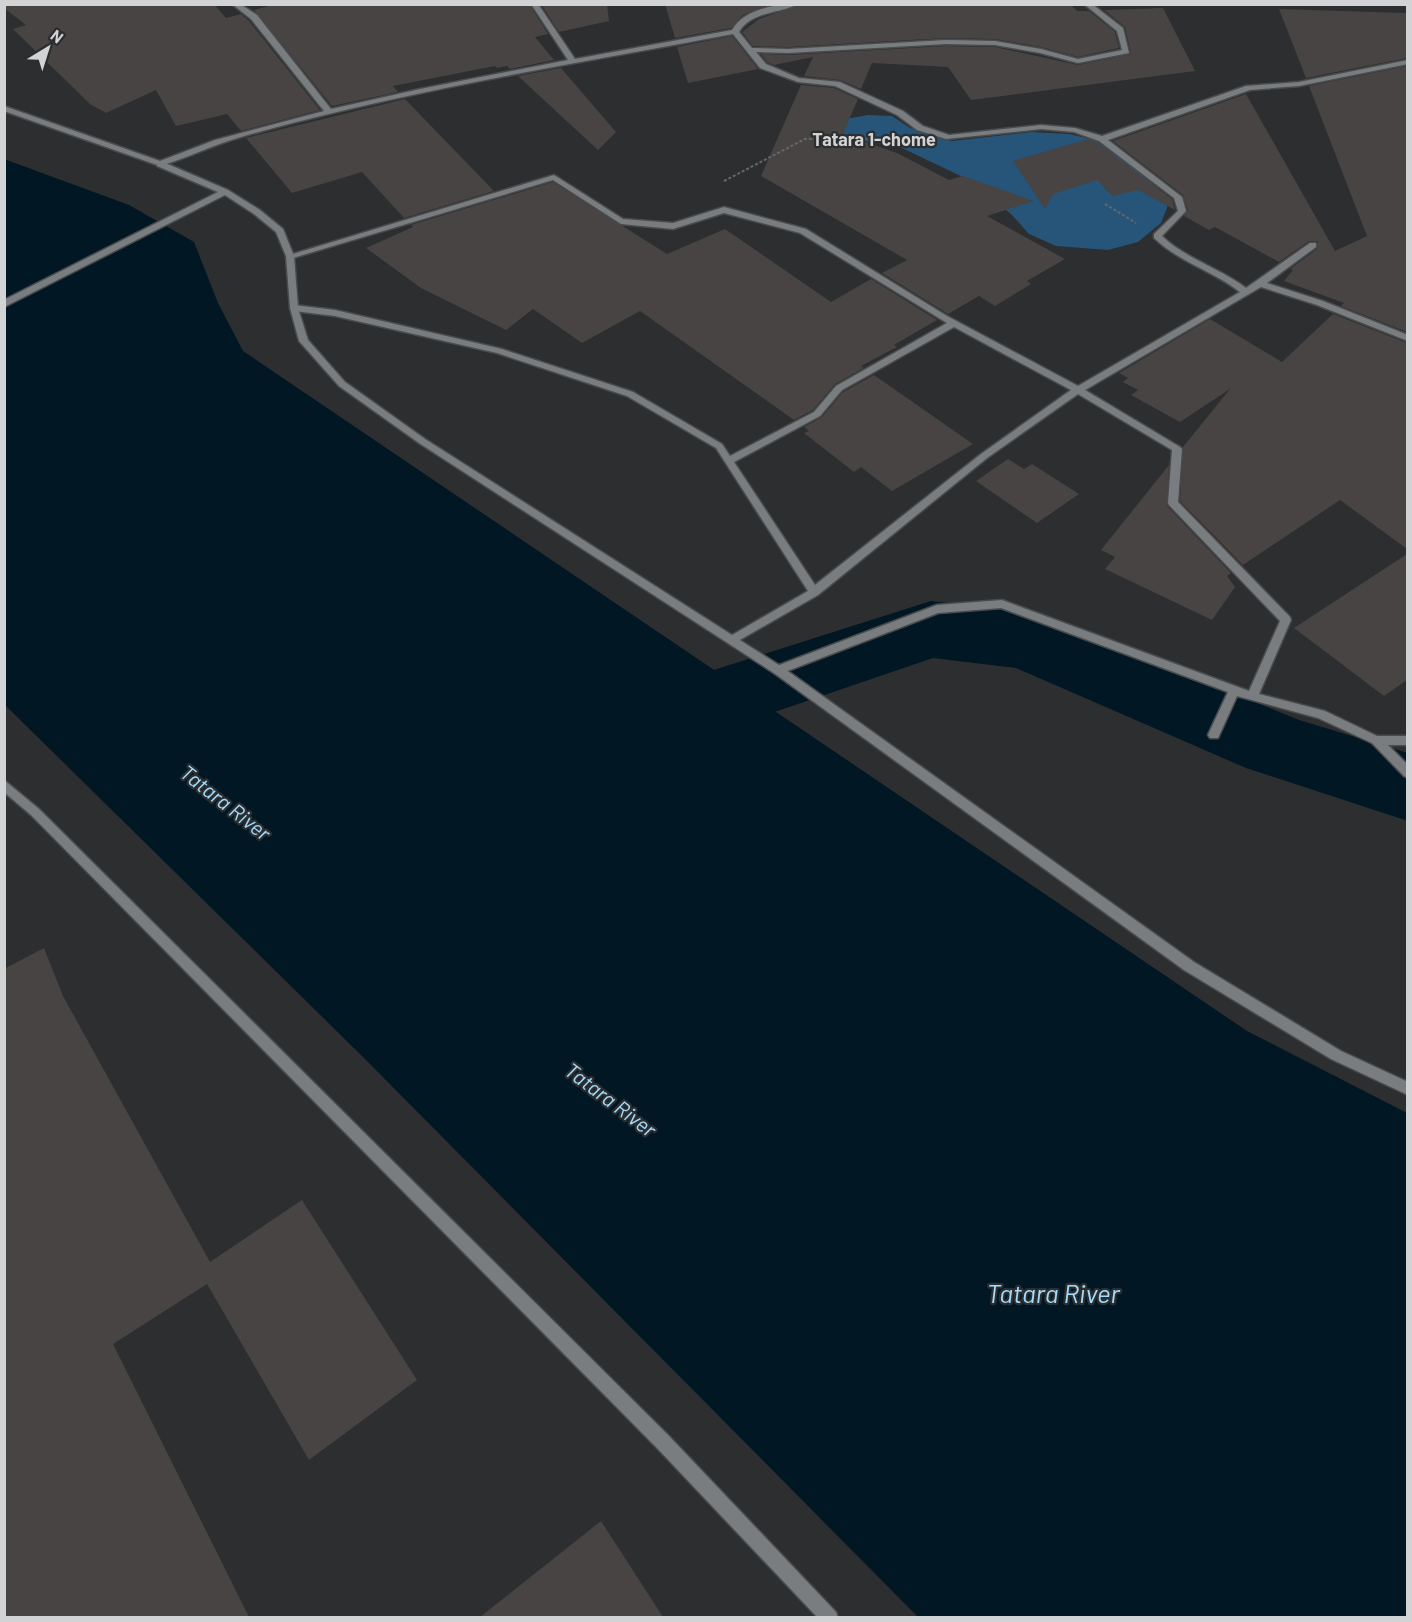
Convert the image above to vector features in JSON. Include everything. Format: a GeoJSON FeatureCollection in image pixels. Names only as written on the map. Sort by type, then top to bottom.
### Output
{"type":"FeatureCollection","features":[{"type":"Feature","properties":{"kind":"street"},"geometry":{"type":"LineString","coordinates":[[236,4],[254,17],[329,112]]}},
{"type":"Feature","properties":{"kind":"street"},"geometry":{"type":"LineString","coordinates":[[534,4],[573,62]]}},
{"type":"Feature","properties":{"kind":"street"},"geometry":{"type":"LineString","coordinates":[[735,32],[738,25],[747,18],[795,4]]}},
{"type":"Feature","properties":{"kind":"street"},"geometry":{"type":"LineString","coordinates":[[750,50],[788,51],[946,42],[995,43],[1041,51],[1078,61],[1126,51],[1120,30],[1087,4]]}},
{"type":"Feature","properties":{"kind":"street"},"geometry":{"type":"LineString","coordinates":[[160,164],[186,152],[235,136],[377,100],[735,32]]}},
{"type":"Feature","properties":{"kind":"street"},"geometry":{"type":"LineString","coordinates":[[735,32],[763,66],[798,80],[837,84],[900,113],[920,128],[949,137],[1041,126],[1075,130],[1102,139],[1178,197],[1182,211],[1157,236],[1165,245],[1230,279],[1245,292]]}},
{"type":"Feature","properties":{"kind":"street"},"geometry":{"type":"LineString","coordinates":[[1102,139],[1249,88],[1299,84],[1407,62]]}},
{"type":"Feature","properties":{"kind":"street"},"geometry":{"type":"LineString","coordinates":[[4,108],[160,164],[225,192],[257,212],[280,231],[290,256],[294,308],[304,341],[342,384],[422,441],[778,670],[1189,966],[1336,1055],[1407,1089]]}},
{"type":"Feature","properties":{"kind":"street"},"geometry":{"type":"LineString","coordinates":[[290,256],[554,177],[621,221],[673,226],[724,210],[803,231],[955,323],[1078,390],[1177,449],[1173,503],[1286,620],[1252,697]]}},
{"type":"Feature","properties":{"kind":"street"},"geometry":{"type":"LineString","coordinates":[[4,304],[225,192]]}},
{"type":"Feature","properties":{"kind":"street"},"geometry":{"type":"LineString","coordinates":[[731,641],[814,592],[984,456],[1078,390],[1260,284],[1313,245]]}},
{"type":"Feature","properties":{"kind":"street"},"geometry":{"type":"LineString","coordinates":[[1260,284],[1320,303],[1407,338]]}},
{"type":"Feature","properties":{"kind":"street"},"geometry":{"type":"LineString","coordinates":[[294,308],[335,313],[499,351],[630,394],[719,446],[814,592]]}},
{"type":"Feature","properties":{"kind":"street"},"geometry":{"type":"LineString","coordinates":[[729,461],[817,414],[840,388],[955,323]]}},
{"type":"Feature","properties":{"kind":"street"},"geometry":{"type":"LineString","coordinates":[[778,670],[937,609],[1002,604],[1252,697],[1321,714],[1376,740],[1407,773]]}},
{"type":"Feature","properties":{"kind":"street"},"geometry":{"type":"LineString","coordinates":[[1214,735],[1234,690]]}},
{"type":"Feature","properties":{"kind":"street"},"geometry":{"type":"LineString","coordinates":[[1376,740],[1407,741]]}},
{"type":"Feature","properties":{"kind":"street"},"geometry":{"type":"LineString","coordinates":[[4,785],[35,812],[663,1442],[830,1617]]}},
{"type":"Feature","properties":{"kind":"path"},"geometry":{"type":"LineString","coordinates":[[718,212],[707,199],[720,183],[805,139],[897,139],[920,128]]}},
{"type":"Feature","properties":{"kind":"path"},"geometry":{"type":"LineString","coordinates":[[1105,204],[1157,236]]}},
{"type":"Feature","properties":{"kind":"shaded area"},"geometry":{"type":"Polygon","coordinates":[[[868,115],[892,116],[910,128],[952,141],[1032,132],[1069,134],[1095,140],[1168,197],[1167,208],[1161,223],[1138,242],[1108,250],[1056,246],[1029,234],[1011,214],[967,179],[900,147],[811,132],[840,120],[868,115]]]}},
{"type":"Feature","properties":{"kind":"water","name":"Tatara River"},"geometry":{"type":"Polygon","coordinates":[[[4,159],[129,205],[194,242],[218,303],[243,351],[1247,1031],[1407,1113],[1407,1617],[918,1617],[362,1056],[5,705],[4,159]]]}},
{"type":"Feature","properties":{"kind":"building"},"geometry":{"type":"Polygon","coordinates":[[[4,4],[214,4],[226,18],[241,14],[249,21],[320,110],[241,131],[227,114],[176,126],[156,90],[106,113],[90,104],[13,29],[26,25],[4,8],[4,4]]]}},
{"type":"Feature","properties":{"kind":"building"},"geometry":{"type":"Polygon","coordinates":[[[276,4],[529,4],[548,34],[535,37],[554,60],[510,69],[507,66],[497,68],[495,66],[393,86],[398,92],[332,106],[254,10],[276,4]]]}},
{"type":"Feature","properties":{"kind":"building"},"geometry":{"type":"Polygon","coordinates":[[[541,4],[607,4],[609,21],[559,32],[541,4]]]}},
{"type":"Feature","properties":{"kind":"building"},"geometry":{"type":"Polygon","coordinates":[[[665,4],[770,4],[743,15],[731,28],[675,38],[665,4]]]}},
{"type":"Feature","properties":{"kind":"building"},"geometry":{"type":"Polygon","coordinates":[[[800,4],[1070,4],[1077,11],[1089,11],[1115,32],[1119,48],[1078,57],[1041,47],[995,39],[946,38],[788,47],[753,46],[742,32],[759,19],[800,4]]]}},
{"type":"Feature","properties":{"kind":"building"},"geometry":{"type":"Polygon","coordinates":[[[1163,8],[1195,71],[971,100],[948,67],[872,63],[861,89],[840,80],[804,76],[813,57],[774,65],[767,62],[761,54],[788,55],[946,46],[995,47],[1078,65],[1131,54],[1125,27],[1104,10],[1163,8]]]}},
{"type":"Feature","properties":{"kind":"building"},"geometry":{"type":"Polygon","coordinates":[[[1279,9],[1407,13],[1407,58],[1306,78],[1279,9]]]}},
{"type":"Feature","properties":{"kind":"building"},"geometry":{"type":"Polygon","coordinates":[[[732,36],[758,69],[688,83],[677,47],[732,36]]]}},
{"type":"Feature","properties":{"kind":"building"},"geometry":{"type":"Polygon","coordinates":[[[1407,66],[1407,332],[1341,306],[1344,303],[1284,281],[1293,270],[1290,269],[1317,249],[1318,241],[1309,241],[1279,262],[1215,227],[1209,230],[1184,216],[1188,210],[1183,195],[1113,141],[1246,94],[1335,251],[1367,236],[1309,86],[1407,66]]]}},
{"type":"Feature","properties":{"kind":"building"},"geometry":{"type":"Polygon","coordinates":[[[561,68],[616,132],[598,150],[518,76],[561,68]]]}},
{"type":"Feature","properties":{"kind":"building"},"geometry":{"type":"Polygon","coordinates":[[[801,85],[834,88],[858,99],[843,134],[897,153],[949,180],[963,176],[1034,201],[987,216],[1065,259],[1027,281],[1031,284],[995,306],[979,296],[948,314],[882,273],[907,260],[761,176],[801,85]]]}},
{"type":"Feature","properties":{"kind":"building"},"geometry":{"type":"Polygon","coordinates":[[[405,99],[494,191],[404,218],[362,172],[292,193],[246,138],[405,99]]]}},
{"type":"Feature","properties":{"kind":"building"},"geometry":{"type":"Polygon","coordinates":[[[1088,139],[1098,143],[1172,199],[1175,210],[1138,190],[1112,196],[1097,180],[1053,194],[1045,209],[1013,161],[1088,139]]]}},
{"type":"Feature","properties":{"kind":"building"},"geometry":{"type":"Polygon","coordinates":[[[553,182],[667,254],[725,229],[831,302],[871,279],[937,320],[894,345],[897,347],[861,366],[864,368],[835,384],[813,410],[794,420],[640,311],[582,343],[533,309],[506,330],[421,288],[366,248],[413,227],[411,225],[553,182]]]}},
{"type":"Feature","properties":{"kind":"building"},"geometry":{"type":"Polygon","coordinates":[[[1333,314],[1407,343],[1407,549],[1340,500],[1243,565],[1180,501],[1183,447],[1230,389],[1180,422],[1131,395],[1138,390],[1123,382],[1128,378],[1119,373],[1210,319],[1282,362],[1333,314]]]}},
{"type":"Feature","properties":{"kind":"building"},"geometry":{"type":"Polygon","coordinates":[[[874,375],[973,444],[892,491],[861,467],[854,472],[804,433],[809,431],[804,427],[822,417],[843,392],[874,375]]]}},
{"type":"Feature","properties":{"kind":"building"},"geometry":{"type":"Polygon","coordinates":[[[1008,459],[1024,469],[1032,464],[1079,494],[1037,523],[976,481],[1008,459]]]}},
{"type":"Feature","properties":{"kind":"building"},"geometry":{"type":"Polygon","coordinates":[[[1169,465],[1167,506],[1231,573],[1227,576],[1235,587],[1212,620],[1105,569],[1115,557],[1101,550],[1169,465]]]}},
{"type":"Feature","properties":{"kind":"building"},"geometry":{"type":"Polygon","coordinates":[[[1407,554],[1407,680],[1384,696],[1294,628],[1407,554]]]}},
{"type":"Feature","properties":{"kind":"building"},"geometry":{"type":"Polygon","coordinates":[[[44,948],[63,996],[210,1262],[302,1200],[417,1380],[309,1460],[207,1284],[113,1344],[249,1617],[4,1617],[4,969],[44,948]]]}},
{"type":"Feature","properties":{"kind":"building"},"geometry":{"type":"Polygon","coordinates":[[[601,1521],[663,1617],[480,1617],[601,1521]]]}},
{"type":"Feature","properties":{"kind":"waterway"},"geometry":{"type":"LineString","coordinates":[[642,747],[726,697],[931,629],[1027,641],[1275,745],[1408,787]]}},
{"type":"Feature","properties":{"kind":"district","name":"Tatara 1-chome"},"geometry":{"type":"Point","coordinates":[874,139]}}]}
